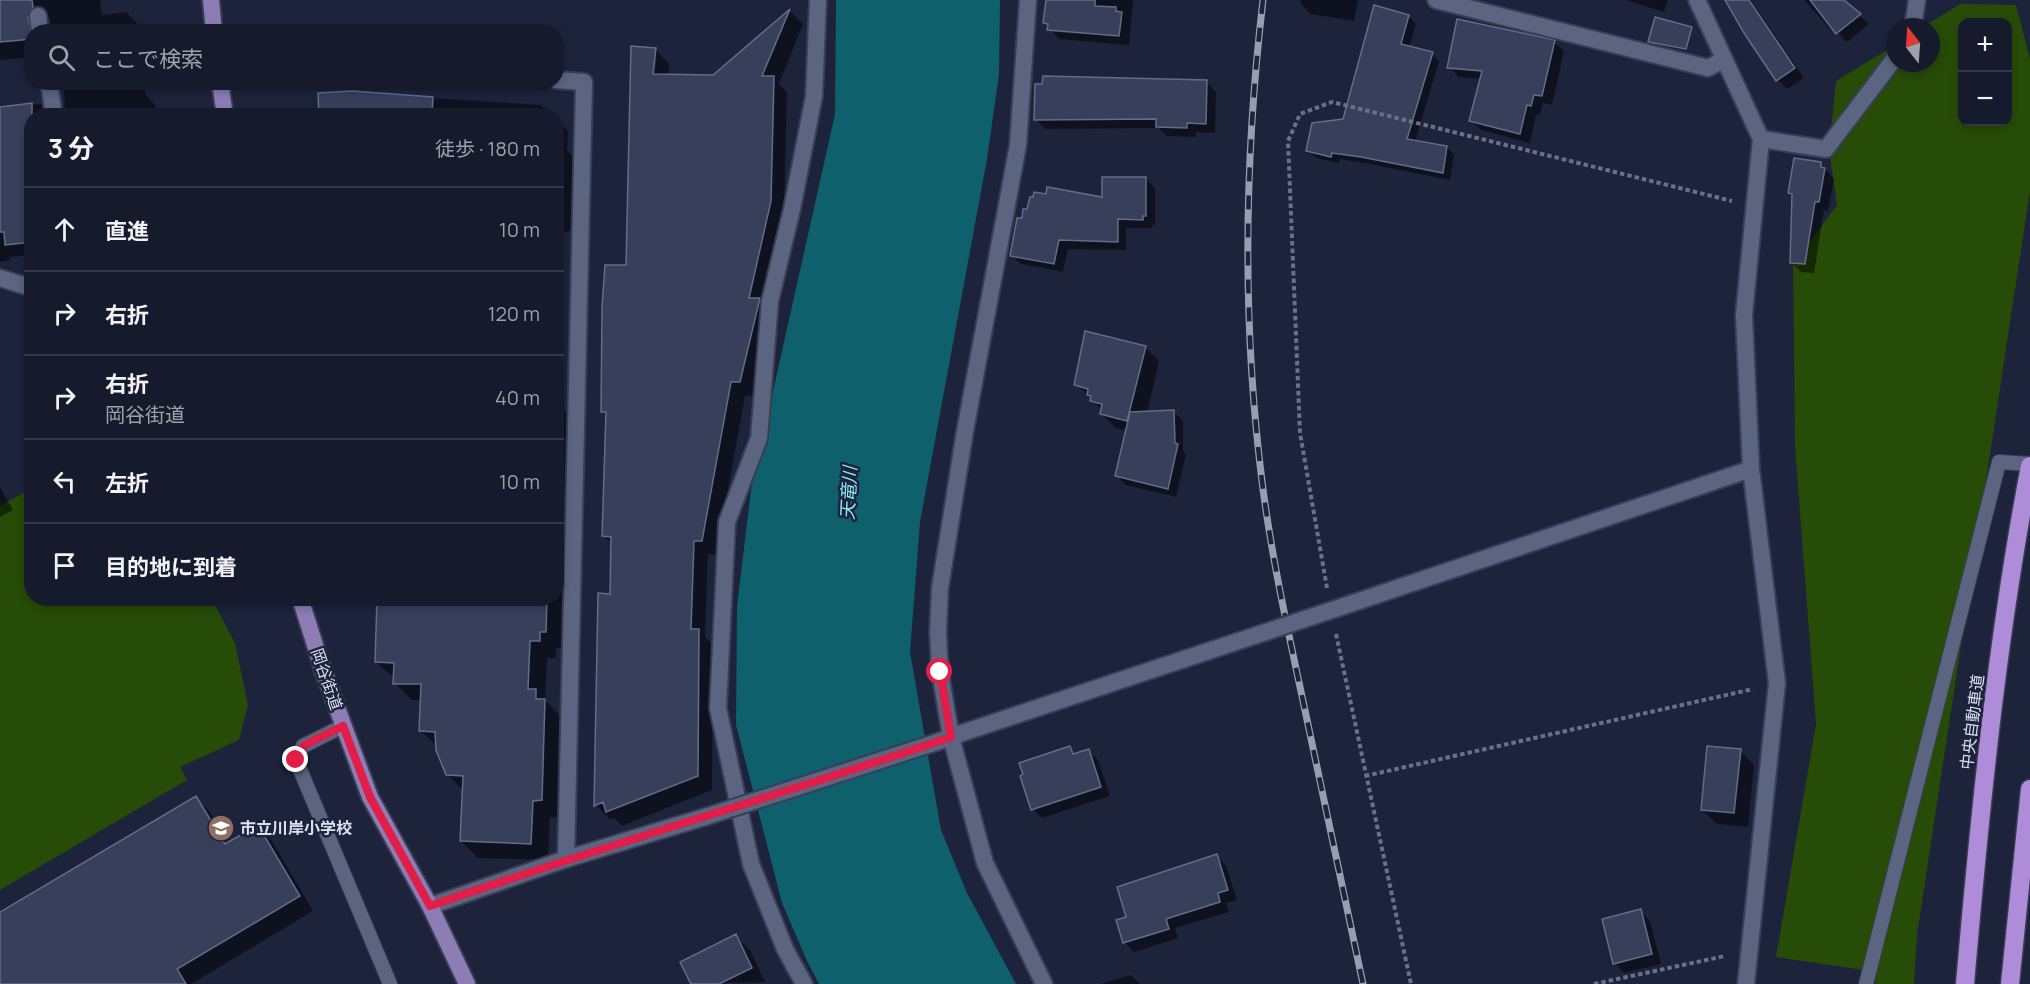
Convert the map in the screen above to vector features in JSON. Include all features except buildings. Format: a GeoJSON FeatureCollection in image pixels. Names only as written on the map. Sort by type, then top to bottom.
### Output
{"type":"FeatureCollection","features":[{"type":"Feature","properties":{"kind":"highway","name":"中央自動車道"},"geometry":{"type":"LineString","coordinates":[[1965,984],[2001,647],[2030,465]]}},
{"type":"Feature","properties":{"kind":"highway"},"geometry":{"type":"LineString","coordinates":[[2010,984],[2030,789]]}},
{"type":"Feature","properties":{"kind":"main road"},"geometry":{"type":"LineString","coordinates":[[211,0],[213,24]]}},
{"type":"Feature","properties":{"kind":"main road"},"geometry":{"type":"LineString","coordinates":[[221,90],[224,108]]}},
{"type":"Feature","properties":{"kind":"main road","name":"岡谷街道"},"geometry":{"type":"LineString","coordinates":[[303,606],[343,726],[370,797],[430,906],[467,984]]}},
{"type":"Feature","properties":{"kind":"street"},"geometry":{"type":"LineString","coordinates":[[804,984],[785,949],[751,864],[718,708],[727,522],[759,438],[770,301],[792,209],[814,96],[818,0]]}},
{"type":"Feature","properties":{"kind":"street"},"geometry":{"type":"LineString","coordinates":[[1028,0],[1018,145],[965,431],[940,588],[940,672],[951,737],[985,863],[1044,984]]}},
{"type":"Feature","properties":{"kind":"street"},"geometry":{"type":"LineString","coordinates":[[1436,0],[1708,68],[1723,60]]}},
{"type":"Feature","properties":{"kind":"street"},"geometry":{"type":"LineString","coordinates":[[1697,0],[1761,139],[1744,315],[1751,469],[1777,683],[1752,950],[1746,984]]}},
{"type":"Feature","properties":{"kind":"street"},"geometry":{"type":"LineString","coordinates":[[1914,18],[1917,0]]}},
{"type":"Feature","properties":{"kind":"street"},"geometry":{"type":"LineString","coordinates":[[1761,139],[1826,149],[1886,70]]}},
{"type":"Feature","properties":{"kind":"street"},"geometry":{"type":"LineString","coordinates":[[564,81],[584,82],[566,859]]}},
{"type":"Feature","properties":{"kind":"street"},"geometry":{"type":"LineString","coordinates":[[50,90],[53,108]]}},
{"type":"Feature","properties":{"kind":"street"},"geometry":{"type":"LineString","coordinates":[[0,278],[24,286]]}},
{"type":"Feature","properties":{"kind":"street"},"geometry":{"type":"LineString","coordinates":[[430,906],[566,859],[708,816],[951,737],[1751,469]]}},
{"type":"Feature","properties":{"kind":"street"},"geometry":{"type":"LineString","coordinates":[[1752,950],[1759,984]]}},
{"type":"Feature","properties":{"kind":"lane"},"geometry":{"type":"LineString","coordinates":[[1866,984],[1999,462],[2030,465]]}},
{"type":"Feature","properties":{"kind":"lane"},"geometry":{"type":"LineString","coordinates":[[343,726],[303,746],[296,760],[390,984]]}},
{"type":"Feature","properties":{"kind":"path"},"geometry":{"type":"LineString","coordinates":[[1329,595],[1300,433],[1288,141],[1300,114],[1332,102],[1753,206]]}},
{"type":"Feature","properties":{"kind":"path"},"geometry":{"type":"LineString","coordinates":[[1335,628],[1411,984]]}},
{"type":"Feature","properties":{"kind":"path"},"geometry":{"type":"LineString","coordinates":[[1365,776],[1777,683]]}},
{"type":"Feature","properties":{"kind":"path"},"geometry":{"type":"LineString","coordinates":[[1594,984],[1752,950]]}},
{"type":"Feature","properties":{"kind":"green space"},"geometry":{"type":"Polygon","coordinates":[[[1960,4],[2016,5],[2030,59],[2030,191],[1917,935],[1914,984],[1875,984],[1877,972],[1776,957],[1816,724],[1795,446],[1793,265],[1837,205],[1829,150],[1836,81],[1886,50],[1886,72],[1940,72],[1940,18],[1937,18],[1960,4]]]}},
{"type":"Feature","properties":{"kind":"green space"},"geometry":{"type":"Polygon","coordinates":[[[24,493],[24,606],[216,606],[235,643],[248,705],[239,740],[180,767],[187,780],[0,890],[0,506],[24,493]]]}},
{"type":"Feature","properties":{"kind":"water","name":"天竜川"},"geometry":{"type":"Polygon","coordinates":[[[836,0],[1000,0],[999,74],[987,159],[920,522],[910,652],[941,830],[967,893],[1016,984],[819,984],[782,903],[736,725],[737,606],[751,490],[835,114],[836,0]]]}},
{"type":"Feature","properties":{"kind":"railway"},"geometry":{"type":"LineString","coordinates":[[1263,0],[1252,122],[1248,244],[1251,367],[1256,428],[1277,574],[1363,984]]}},
{"type":"Feature","properties":{"kind":"place","name":"市立川岸小学校"},"geometry":{"type":"Point","coordinates":[221,828]}},
{"type":"Feature","properties":{"kind":"route"},"geometry":{"type":"LineString","coordinates":[[296,760],[303,746],[343,726],[370,797],[430,906],[566,859],[708,816],[951,737],[940,672]]}}]}
